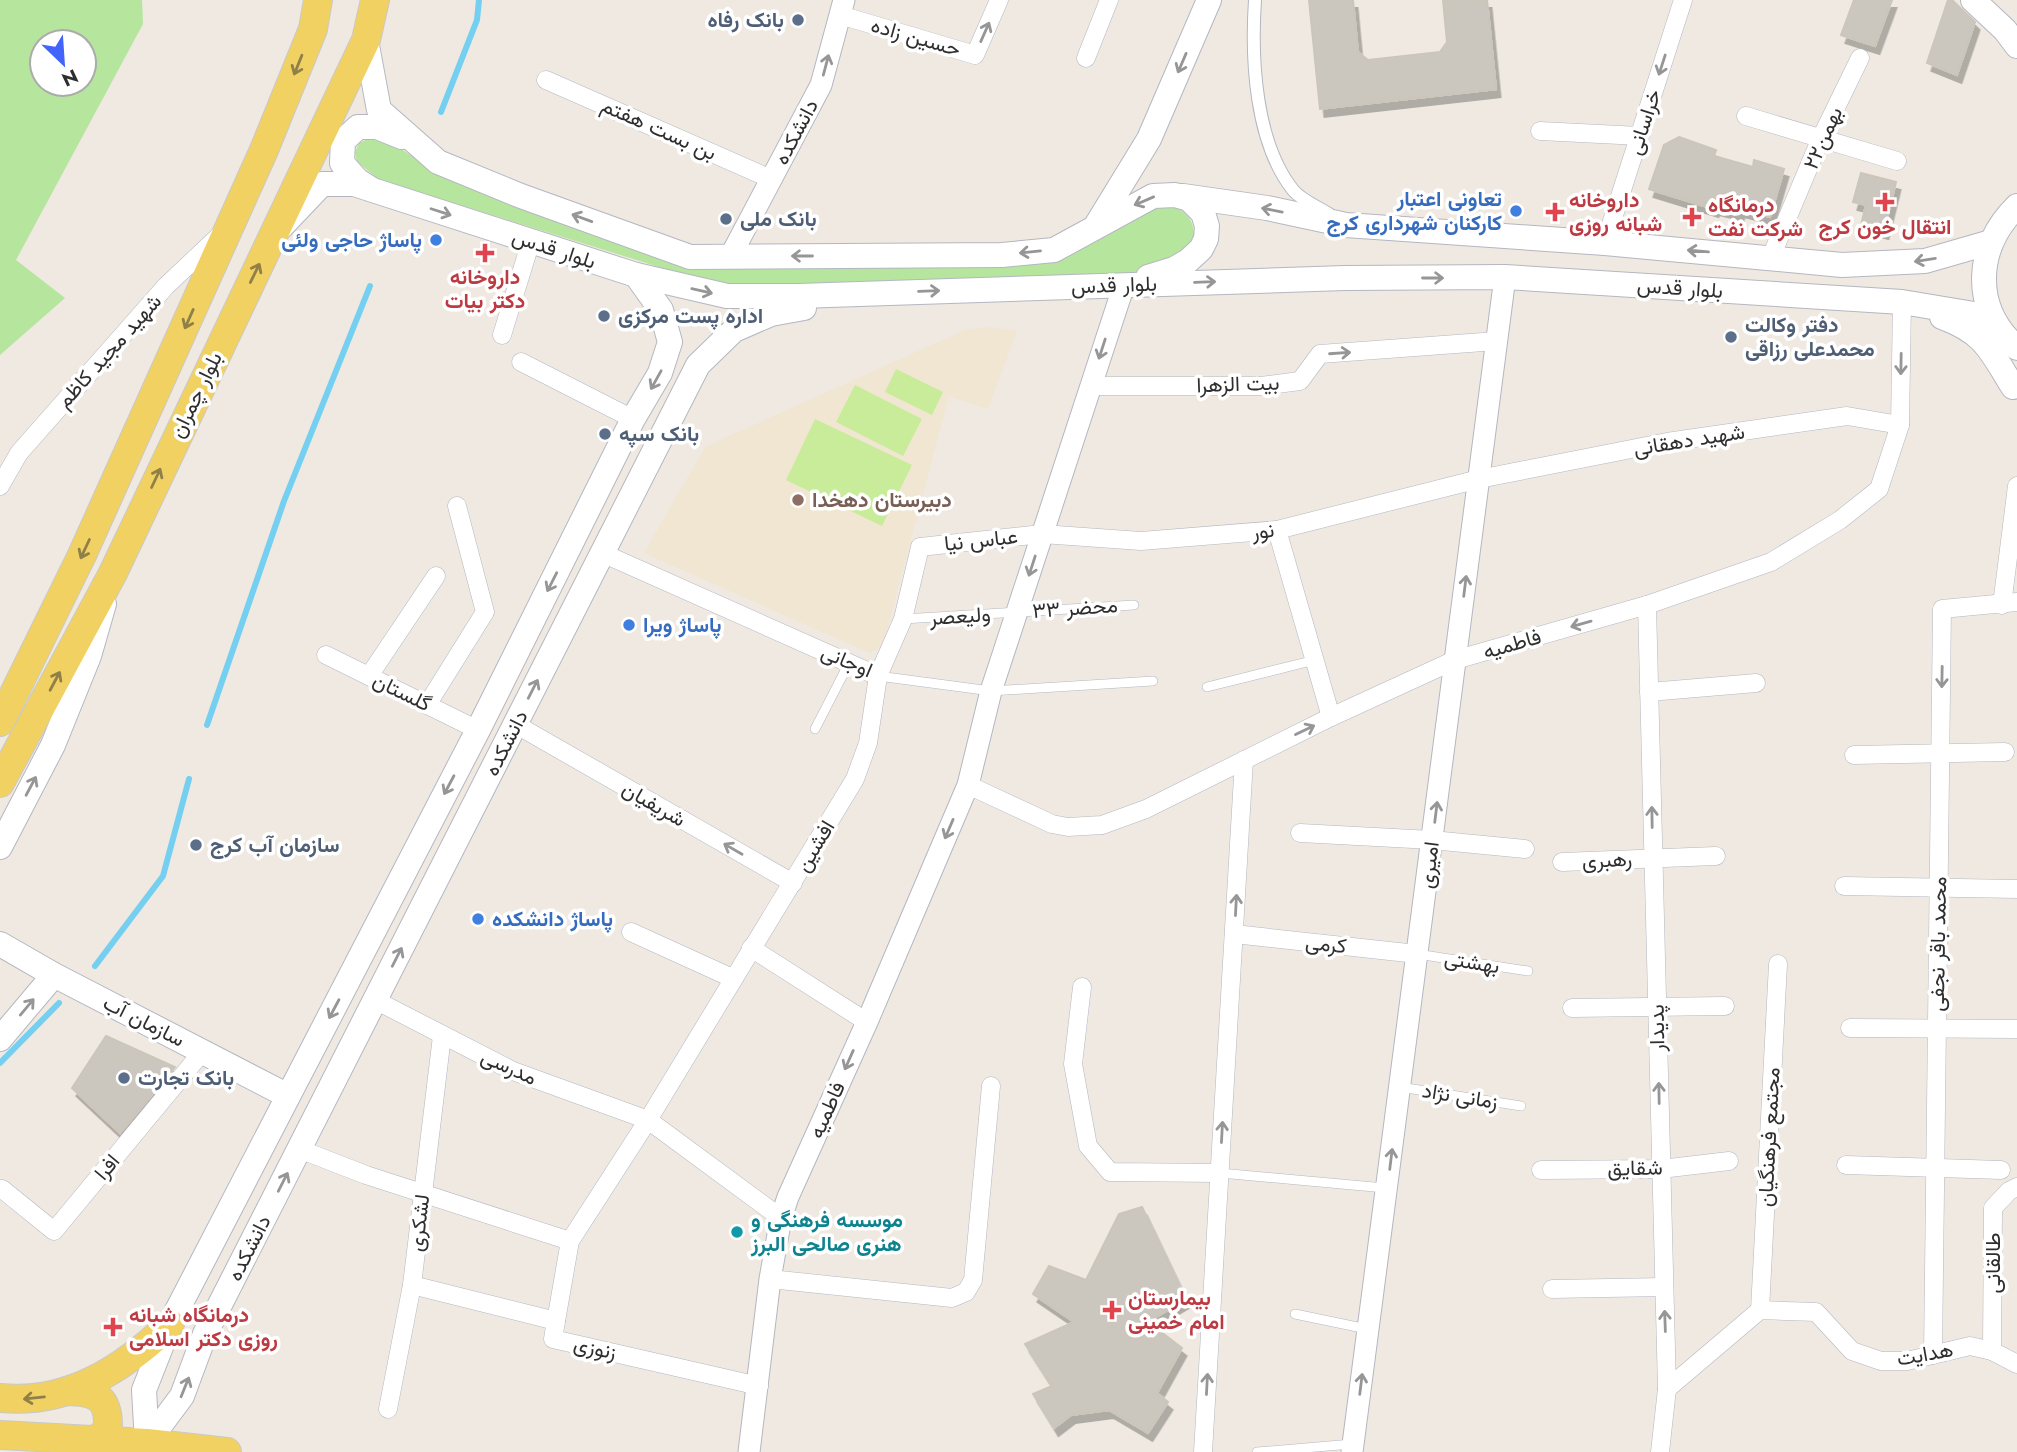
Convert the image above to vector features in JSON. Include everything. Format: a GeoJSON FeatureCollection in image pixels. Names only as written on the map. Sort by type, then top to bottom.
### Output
{"type":"FeatureCollection","features":[{"type":"Feature","properties":{"kind":"main road","name":"بلوار چمران"},"geometry":{"type":"LineString","coordinates":[[0,722],[88,542],[230,226],[313,29],[318,0]]}},
{"type":"Feature","properties":{"kind":"main road","name":"بلوار چمران"},"geometry":{"type":"LineString","coordinates":[[0,783],[113,573],[366,40],[375,0]]}},
{"type":"Feature","properties":{"kind":"main road"},"geometry":{"type":"LineString","coordinates":[[1093,230],[1149,139],[1209,0]]}},
{"type":"Feature","properties":{"kind":"main road"},"geometry":{"type":"LineString","coordinates":[[1973,0],[2006,30],[2017,46]]}},
{"type":"Feature","properties":{"kind":"main road","name":"بلوار قدس"},"geometry":{"type":"LineString","coordinates":[[366,40],[379,110],[412,142],[438,162],[521,196],[690,257],[1002,255],[1054,250],[1145,199],[1175,195],[1267,208],[1346,225],[1605,243],[1842,265],[1925,261],[1991,242]]}},
{"type":"Feature","properties":{"kind":"main road"},"geometry":{"type":"LineString","coordinates":[[376,192],[357,180],[342,163],[344,141],[358,127],[377,127],[412,142]]}},
{"type":"Feature","properties":{"kind":"main road","name":"بلوار قدس"},"geometry":{"type":"LineString","coordinates":[[273,236],[322,184],[354,184],[636,275],[727,296],[1345,278],[1505,277],[1902,302],[1992,317]]}},
{"type":"Feature","properties":{"kind":"main road"},"geometry":{"type":"LineString","coordinates":[[1124,285],[1174,269],[1202,249],[1207,226],[1203,213],[1189,199],[1175,195]]}},
{"type":"Feature","properties":{"kind":"main road"},"geometry":{"type":"LineString","coordinates":[[2015,392],[2012,344],[1992,317],[1985,293],[1984,265],[1991,242],[2003,220],[2017,206]]}},
{"type":"Feature","properties":{"kind":"main road","name":"دانشکده"},"geometry":{"type":"LineString","coordinates":[[146,1443],[144,1390],[170,1324],[478,730],[633,419],[660,373],[670,342],[661,310],[636,275]]}},
{"type":"Feature","properties":{"kind":"main road","name":"دانشکده"},"geometry":{"type":"LineString","coordinates":[[146,1443],[181,1396],[205,1334],[698,365],[734,330],[771,314],[876,293]]}},
{"type":"Feature","properties":{"kind":"main road"},"geometry":{"type":"LineString","coordinates":[[1902,302],[1967,326],[1987,345],[2015,392]]}},
{"type":"Feature","properties":{"kind":"main road"},"geometry":{"type":"LineString","coordinates":[[0,847],[53,745],[89,656],[113,573]]}},
{"type":"Feature","properties":{"kind":"main road"},"geometry":{"type":"LineString","coordinates":[[0,682],[40,643]]}},
{"type":"Feature","properties":{"kind":"main road","name":"سازمان آب"},"geometry":{"type":"LineString","coordinates":[[0,944],[54,975],[288,1096]]}},
{"type":"Feature","properties":{"kind":"main road"},"geometry":{"type":"LineString","coordinates":[[0,1039],[54,975]]}},
{"type":"Feature","properties":{"kind":"main road"},"geometry":{"type":"LineString","coordinates":[[0,1398],[33,1400],[67,1391],[99,1378],[143,1350],[170,1324],[178,1344],[186,1346],[205,1334]]}},
{"type":"Feature","properties":{"kind":"main road"},"geometry":{"type":"LineString","coordinates":[[67,1391],[87,1391],[100,1398],[108,1413],[108,1429],[94,1442]]}},
{"type":"Feature","properties":{"kind":"main road"},"geometry":{"type":"LineString","coordinates":[[0,1435],[39,1445],[146,1443],[227,1452]]}},
{"type":"Feature","properties":{"kind":"street","name":"حسین زاده"},"geometry":{"type":"LineString","coordinates":[[842,7],[975,55],[999,0]]}},
{"type":"Feature","properties":{"kind":"street"},"geometry":{"type":"LineString","coordinates":[[1086,58],[1109,0]]}},
{"type":"Feature","properties":{"kind":"street"},"geometry":{"type":"LineString","coordinates":[[1255,0],[1253,36],[1258,90],[1273,156],[1294,191],[1346,225]]}},
{"type":"Feature","properties":{"kind":"street","name":"خراسانی"},"geometry":{"type":"LineString","coordinates":[[1605,243],[1683,0]]}},
{"type":"Feature","properties":{"kind":"street","name":"دانشکده"},"geometry":{"type":"LineString","coordinates":[[730,257],[821,85],[842,7]]}},
{"type":"Feature","properties":{"kind":"street","name":"۲۲بهمن"},"geometry":{"type":"LineString","coordinates":[[1771,257],[1821,138],[1860,58]]}},
{"type":"Feature","properties":{"kind":"street","name":"بن بست هفتم"},"geometry":{"type":"LineString","coordinates":[[546,80],[771,180]]}},
{"type":"Feature","properties":{"kind":"street"},"geometry":{"type":"LineString","coordinates":[[1746,116],[1897,161]]}},
{"type":"Feature","properties":{"kind":"street"},"geometry":{"type":"LineString","coordinates":[[1540,131],[1640,136]]}},
{"type":"Feature","properties":{"kind":"street","name":"شهید مجید کاظم"},"geometry":{"type":"LineString","coordinates":[[0,486],[19,453],[166,286],[230,226]]}},
{"type":"Feature","properties":{"kind":"street"},"geometry":{"type":"LineString","coordinates":[[502,335],[531,242]]}},
{"type":"Feature","properties":{"kind":"street","name":"امیری"},"geometry":{"type":"LineString","coordinates":[[1353,1448],[1505,277]]}},
{"type":"Feature","properties":{"kind":"street","name":"فاطمیه"},"geometry":{"type":"LineString","coordinates":[[749,1452],[770,1279],[781,1218],[968,785],[991,691],[1124,285]]}},
{"type":"Feature","properties":{"kind":"street","name":"فاطمیه"},"geometry":{"type":"LineString","coordinates":[[968,785],[1052,824],[1068,827],[1102,825],[1146,809],[1331,717],[1455,660],[1647,605],[1772,562],[1840,520],[1879,489],[1900,425],[1902,302]]}},
{"type":"Feature","properties":{"kind":"street","name":"بیت الزهرا"},"geometry":{"type":"LineString","coordinates":[[1090,386],[1261,386],[1300,381],[1320,354],[1497,341]]}},
{"type":"Feature","properties":{"kind":"street"},"geometry":{"type":"LineString","coordinates":[[521,362],[633,419]]}},
{"type":"Feature","properties":{"kind":"street","name":"شهید دهقانی"},"geometry":{"type":"LineString","coordinates":[[1479,480],[1667,442],[1847,416],[1900,425]]}},
{"type":"Feature","properties":{"kind":"street","name":"نور"},"geometry":{"type":"LineString","coordinates":[[1042,534],[1141,541],[1277,530],[1479,480]]}},
{"type":"Feature","properties":{"kind":"street"},"geometry":{"type":"LineString","coordinates":[[2009,603],[2017,486]]}},
{"type":"Feature","properties":{"kind":"street"},"geometry":{"type":"LineString","coordinates":[[428,705],[485,612],[457,506]]}},
{"type":"Feature","properties":{"kind":"street"},"geometry":{"type":"LineString","coordinates":[[1277,530],[1331,717]]}},
{"type":"Feature","properties":{"kind":"street","name":"عباس نیا"},"geometry":{"type":"LineString","coordinates":[[920,547],[1042,534]]}},
{"type":"Feature","properties":{"kind":"street","name":"افشین"},"geometry":{"type":"LineString","coordinates":[[648,1120],[855,779],[868,743],[878,676],[902,619],[920,547]]}},
{"type":"Feature","properties":{"kind":"street","name":"اوجانی"},"geometry":{"type":"LineString","coordinates":[[602,554],[878,676]]}},
{"type":"Feature","properties":{"kind":"street"},"geometry":{"type":"LineString","coordinates":[[369,676],[436,576]]}},
{"type":"Feature","properties":{"kind":"street","name":"محمد باقر نجفی"},"geometry":{"type":"LineString","coordinates":[[1933,1355],[1942,609],[2009,603]]}},
{"type":"Feature","properties":{"kind":"street","name":"پدیدار"},"geometry":{"type":"LineString","coordinates":[[1647,605],[1667,1389],[1660,1452]]}},
{"type":"Feature","properties":{"kind":"street","name":"گلستان"},"geometry":{"type":"LineString","coordinates":[[326,655],[478,730]]}},
{"type":"Feature","properties":{"kind":"street"},"geometry":{"type":"LineString","coordinates":[[1649,692],[1756,683]]}},
{"type":"Feature","properties":{"kind":"street","name":"شریفیان"},"geometry":{"type":"LineString","coordinates":[[515,724],[793,883]]}},
{"type":"Feature","properties":{"kind":"street"},"geometry":{"type":"LineString","coordinates":[[1854,755],[2005,752]]}},
{"type":"Feature","properties":{"kind":"street"},"geometry":{"type":"LineString","coordinates":[[1203,1452],[1244,760]]}},
{"type":"Feature","properties":{"kind":"street"},"geometry":{"type":"LineString","coordinates":[[1300,834],[1432,840],[1525,849]]}},
{"type":"Feature","properties":{"kind":"street","name":"رهبری"},"geometry":{"type":"LineString","coordinates":[[1562,862],[1716,856]]}},
{"type":"Feature","properties":{"kind":"street"},"geometry":{"type":"LineString","coordinates":[[1844,886],[2017,889]]}},
{"type":"Feature","properties":{"kind":"street"},"geometry":{"type":"LineString","coordinates":[[631,932],[732,978]]}},
{"type":"Feature","properties":{"kind":"street","name":"کرمی"},"geometry":{"type":"LineString","coordinates":[[1234,934],[1417,954]]}},
{"type":"Feature","properties":{"kind":"street"},"geometry":{"type":"LineString","coordinates":[[751,948],[867,1021]]}},
{"type":"Feature","properties":{"kind":"street","name":"مجتمع فرهنگیان"},"geometry":{"type":"LineString","coordinates":[[1760,1310],[1777,964]]}},
{"type":"Feature","properties":{"kind":"street"},"geometry":{"type":"LineString","coordinates":[[1082,987],[1073,1064],[1088,1146],[1110,1172],[1220,1173]]}},
{"type":"Feature","properties":{"kind":"street","name":"مدرسی"},"geometry":{"type":"LineString","coordinates":[[375,1000],[513,1071],[648,1120],[781,1218]]}},
{"type":"Feature","properties":{"kind":"street"},"geometry":{"type":"LineString","coordinates":[[1572,1008],[1725,1006]]}},
{"type":"Feature","properties":{"kind":"street"},"geometry":{"type":"LineString","coordinates":[[1850,1028],[2017,1029]]}},
{"type":"Feature","properties":{"kind":"street","name":"لشکری"},"geometry":{"type":"LineString","coordinates":[[388,1409],[412,1286],[442,1036]]}},
{"type":"Feature","properties":{"kind":"street","name":"افرا"},"geometry":{"type":"LineString","coordinates":[[2,1189],[54,1231],[203,1051]]}},
{"type":"Feature","properties":{"kind":"street"},"geometry":{"type":"LineString","coordinates":[[770,1279],[952,1297],[966,1292],[973,1280],[990,1086]]}},
{"type":"Feature","properties":{"kind":"street"},"geometry":{"type":"LineString","coordinates":[[556,1321],[570,1241],[648,1120]]}},
{"type":"Feature","properties":{"kind":"street"},"geometry":{"type":"LineString","coordinates":[[299,1149],[423,1194],[570,1241]]}},
{"type":"Feature","properties":{"kind":"street","name":"شقایق"},"geometry":{"type":"LineString","coordinates":[[1541,1170],[1661,1169],[1729,1161]]}},
{"type":"Feature","properties":{"kind":"street"},"geometry":{"type":"LineString","coordinates":[[1846,1165],[2001,1170]]}},
{"type":"Feature","properties":{"kind":"street","name":"طالقانی"},"geometry":{"type":"LineString","coordinates":[[1992,1350],[1993,1208],[2008,1191],[2017,1187]]}},
{"type":"Feature","properties":{"kind":"street","name":"زنوزی"},"geometry":{"type":"LineString","coordinates":[[412,1286],[556,1321],[553,1339],[759,1385]]}},
{"type":"Feature","properties":{"kind":"street"},"geometry":{"type":"LineString","coordinates":[[1552,1289],[1664,1287]]}},
{"type":"Feature","properties":{"kind":"street"},"geometry":{"type":"LineString","coordinates":[[1667,1389],[1760,1310]]}},
{"type":"Feature","properties":{"kind":"street","name":"هدایت"},"geometry":{"type":"LineString","coordinates":[[1760,1310],[1816,1312],[1852,1351],[1881,1361],[1907,1361],[1970,1346],[1992,1350],[2017,1364]]}},
{"type":"Feature","properties":{"kind":"lane","name":"محضر ۳۳"},"geometry":{"type":"LineString","coordinates":[[1017,612],[1134,605]]}},
{"type":"Feature","properties":{"kind":"lane","name":"ولیعصر"},"geometry":{"type":"LineString","coordinates":[[902,619],[1017,612]]}},
{"type":"Feature","properties":{"kind":"lane"},"geometry":{"type":"LineString","coordinates":[[1207,687],[1315,660]]}},
{"type":"Feature","properties":{"kind":"lane"},"geometry":{"type":"LineString","coordinates":[[815,729],[849,663]]}},
{"type":"Feature","properties":{"kind":"lane","name":"اوجانی"},"geometry":{"type":"LineString","coordinates":[[878,676],[991,691],[1153,681]]}},
{"type":"Feature","properties":{"kind":"lane","name":"بهشتی"},"geometry":{"type":"LineString","coordinates":[[1417,954],[1528,971]]}},
{"type":"Feature","properties":{"kind":"lane","name":"زمانی نژاد"},"geometry":{"type":"LineString","coordinates":[[1400,1087],[1521,1106]]}},
{"type":"Feature","properties":{"kind":"lane"},"geometry":{"type":"LineString","coordinates":[[1220,1173],[1387,1188]]}},
{"type":"Feature","properties":{"kind":"lane"},"geometry":{"type":"LineString","coordinates":[[1295,1314],[1368,1329]]}},
{"type":"Feature","properties":{"kind":"lane"},"geometry":{"type":"LineString","coordinates":[[1257,1452],[1353,1448]]}},
{"type":"Feature","properties":{"kind":"shaded area","name":"دبیرستان دهخدا"},"geometry":{"type":"Polygon","coordinates":[[[989,327],[1017,331],[988,409],[949,396],[883,645],[870,653],[644,553],[705,447],[965,330],[989,327]]]}},
{"type":"Feature","properties":{"kind":"green space"},"geometry":{"type":"Polygon","coordinates":[[[0,0],[142,0],[143,24],[16,260],[65,298],[0,355],[0,0]]]}},
{"type":"Feature","properties":{"kind":"green space"},"geometry":{"type":"Polygon","coordinates":[[[370,138],[385,139],[438,172],[689,265],[1027,260],[1151,208],[1162,207],[1180,209],[1190,219],[1194,232],[1191,245],[1186,250],[1135,274],[723,287],[380,180],[357,162],[355,152],[359,143],[370,138]]]}},
{"type":"Feature","properties":{"kind":"green space"},"geometry":{"type":"Polygon","coordinates":[[[896,369],[943,392],[932,415],[885,392],[896,369]]]}},
{"type":"Feature","properties":{"kind":"green space"},"geometry":{"type":"Polygon","coordinates":[[[855,385],[922,419],[903,456],[836,422],[855,385]]]}},
{"type":"Feature","properties":{"kind":"green space"},"geometry":{"type":"Polygon","coordinates":[[[815,419],[912,465],[882,526],[786,480],[815,419]]]}},
{"type":"Feature","properties":{"kind":"building"},"geometry":{"type":"Polygon","coordinates":[[[1309,0],[1353,0],[1358,52],[1368,60],[1440,52],[1447,42],[1443,0],[1487,0],[1496,89],[1320,109],[1309,0]]]}},
{"type":"Feature","properties":{"kind":"building"},"geometry":{"type":"Polygon","coordinates":[[[1854,0],[1892,0],[1875,46],[1841,35],[1854,0]]]}},
{"type":"Feature","properties":{"kind":"building"},"geometry":{"type":"Polygon","coordinates":[[[1948,0],[1952,0],[1975,22],[1957,75],[1927,63],[1948,0]]]}},
{"type":"Feature","properties":{"kind":"building"},"geometry":{"type":"Polygon","coordinates":[[[1679,137],[1716,150],[1714,156],[1753,167],[1754,160],[1784,169],[1770,217],[1740,209],[1739,213],[1715,207],[1714,209],[1649,189],[1664,145],[1679,137]]]}},
{"type":"Feature","properties":{"kind":"building"},"geometry":{"type":"Polygon","coordinates":[[[1861,173],[1896,182],[1884,231],[1861,225],[1866,205],[1853,202],[1861,173]]]}},
{"type":"Feature","properties":{"kind":"building","name":"بانک تجارت"},"geometry":{"type":"Polygon","coordinates":[[[106,1036],[175,1067],[120,1133],[72,1088],[106,1036]]]}},
{"type":"Feature","properties":{"kind":"building","name":"بیمارستان امام خمینی"},"geometry":{"type":"Polygon","coordinates":[[[1142,1207],[1186,1299],[1148,1322],[1182,1348],[1157,1393],[1168,1402],[1148,1433],[1109,1410],[1071,1415],[1054,1428],[1033,1394],[1052,1386],[1025,1344],[1074,1322],[1033,1294],[1049,1266],[1086,1280],[1119,1214],[1142,1207]]]}},
{"type":"Feature","properties":{"kind":"waterway"},"geometry":{"type":"LineString","coordinates":[[441,112],[477,20],[479,0]]}},
{"type":"Feature","properties":{"kind":"waterway"},"geometry":{"type":"LineString","coordinates":[[207,725],[284,501],[370,286]]}},
{"type":"Feature","properties":{"kind":"waterway"},"geometry":{"type":"LineString","coordinates":[[95,966],[163,876],[189,779]]}},
{"type":"Feature","properties":{"kind":"waterway"},"geometry":{"type":"LineString","coordinates":[[0,1063],[59,1003]]}},
{"type":"Feature","properties":{"kind":"place","name":"بانک رفاه"},"geometry":{"type":"Point","coordinates":[798,20]}},
{"type":"Feature","properties":{"kind":"place","name":"انتقال خون کرج"},"geometry":{"type":"Point","coordinates":[1885,202]}},
{"type":"Feature","properties":{"kind":"place","name":"تعاونی اعتبار کارکنان شهرداری کرج"},"geometry":{"type":"Point","coordinates":[1516,211]}},
{"type":"Feature","properties":{"kind":"place","name":"داروخانه شبانه روزی"},"geometry":{"type":"Point","coordinates":[1555,212]}},
{"type":"Feature","properties":{"kind":"place","name":"درمانگاه شرکت نفت"},"geometry":{"type":"Point","coordinates":[1692,217]}},
{"type":"Feature","properties":{"kind":"place","name":"بانک ملی"},"geometry":{"type":"Point","coordinates":[726,219]}},
{"type":"Feature","properties":{"kind":"place","name":"پاساژ حاجی ولئی"},"geometry":{"type":"Point","coordinates":[436,240]}},
{"type":"Feature","properties":{"kind":"place","name":"داروخانه دکتر بیات"},"geometry":{"type":"Point","coordinates":[485,253]}},
{"type":"Feature","properties":{"kind":"place","name":"اداره پست مرکزی"},"geometry":{"type":"Point","coordinates":[604,316]}},
{"type":"Feature","properties":{"kind":"place","name":"دفتر وکالت محمدعلی رزاقی"},"geometry":{"type":"Point","coordinates":[1731,337]}},
{"type":"Feature","properties":{"kind":"place","name":"بانک سپه"},"geometry":{"type":"Point","coordinates":[605,434]}},
{"type":"Feature","properties":{"kind":"place","name":"دبیرستان دهخدا"},"geometry":{"type":"Point","coordinates":[798,500]}},
{"type":"Feature","properties":{"kind":"place","name":"پاساژ ویرا"},"geometry":{"type":"Point","coordinates":[629,625]}},
{"type":"Feature","properties":{"kind":"place","name":"سازمان آب کرج"},"geometry":{"type":"Point","coordinates":[196,845]}},
{"type":"Feature","properties":{"kind":"place","name":"پاساژ دانشکده"},"geometry":{"type":"Point","coordinates":[478,919]}},
{"type":"Feature","properties":{"kind":"place","name":"بانک تجارت"},"geometry":{"type":"Point","coordinates":[124,1078]}},
{"type":"Feature","properties":{"kind":"place","name":"موسسه فرهنگی و هنری صالحی البرز"},"geometry":{"type":"Point","coordinates":[737,1232]}},
{"type":"Feature","properties":{"kind":"place","name":"بیمارستان امام خمینی"},"geometry":{"type":"Point","coordinates":[1112,1310]}},
{"type":"Feature","properties":{"kind":"place","name":"درمانگاه شبانه روزی دکتر اسلامی"},"geometry":{"type":"Point","coordinates":[113,1327]}}]}
